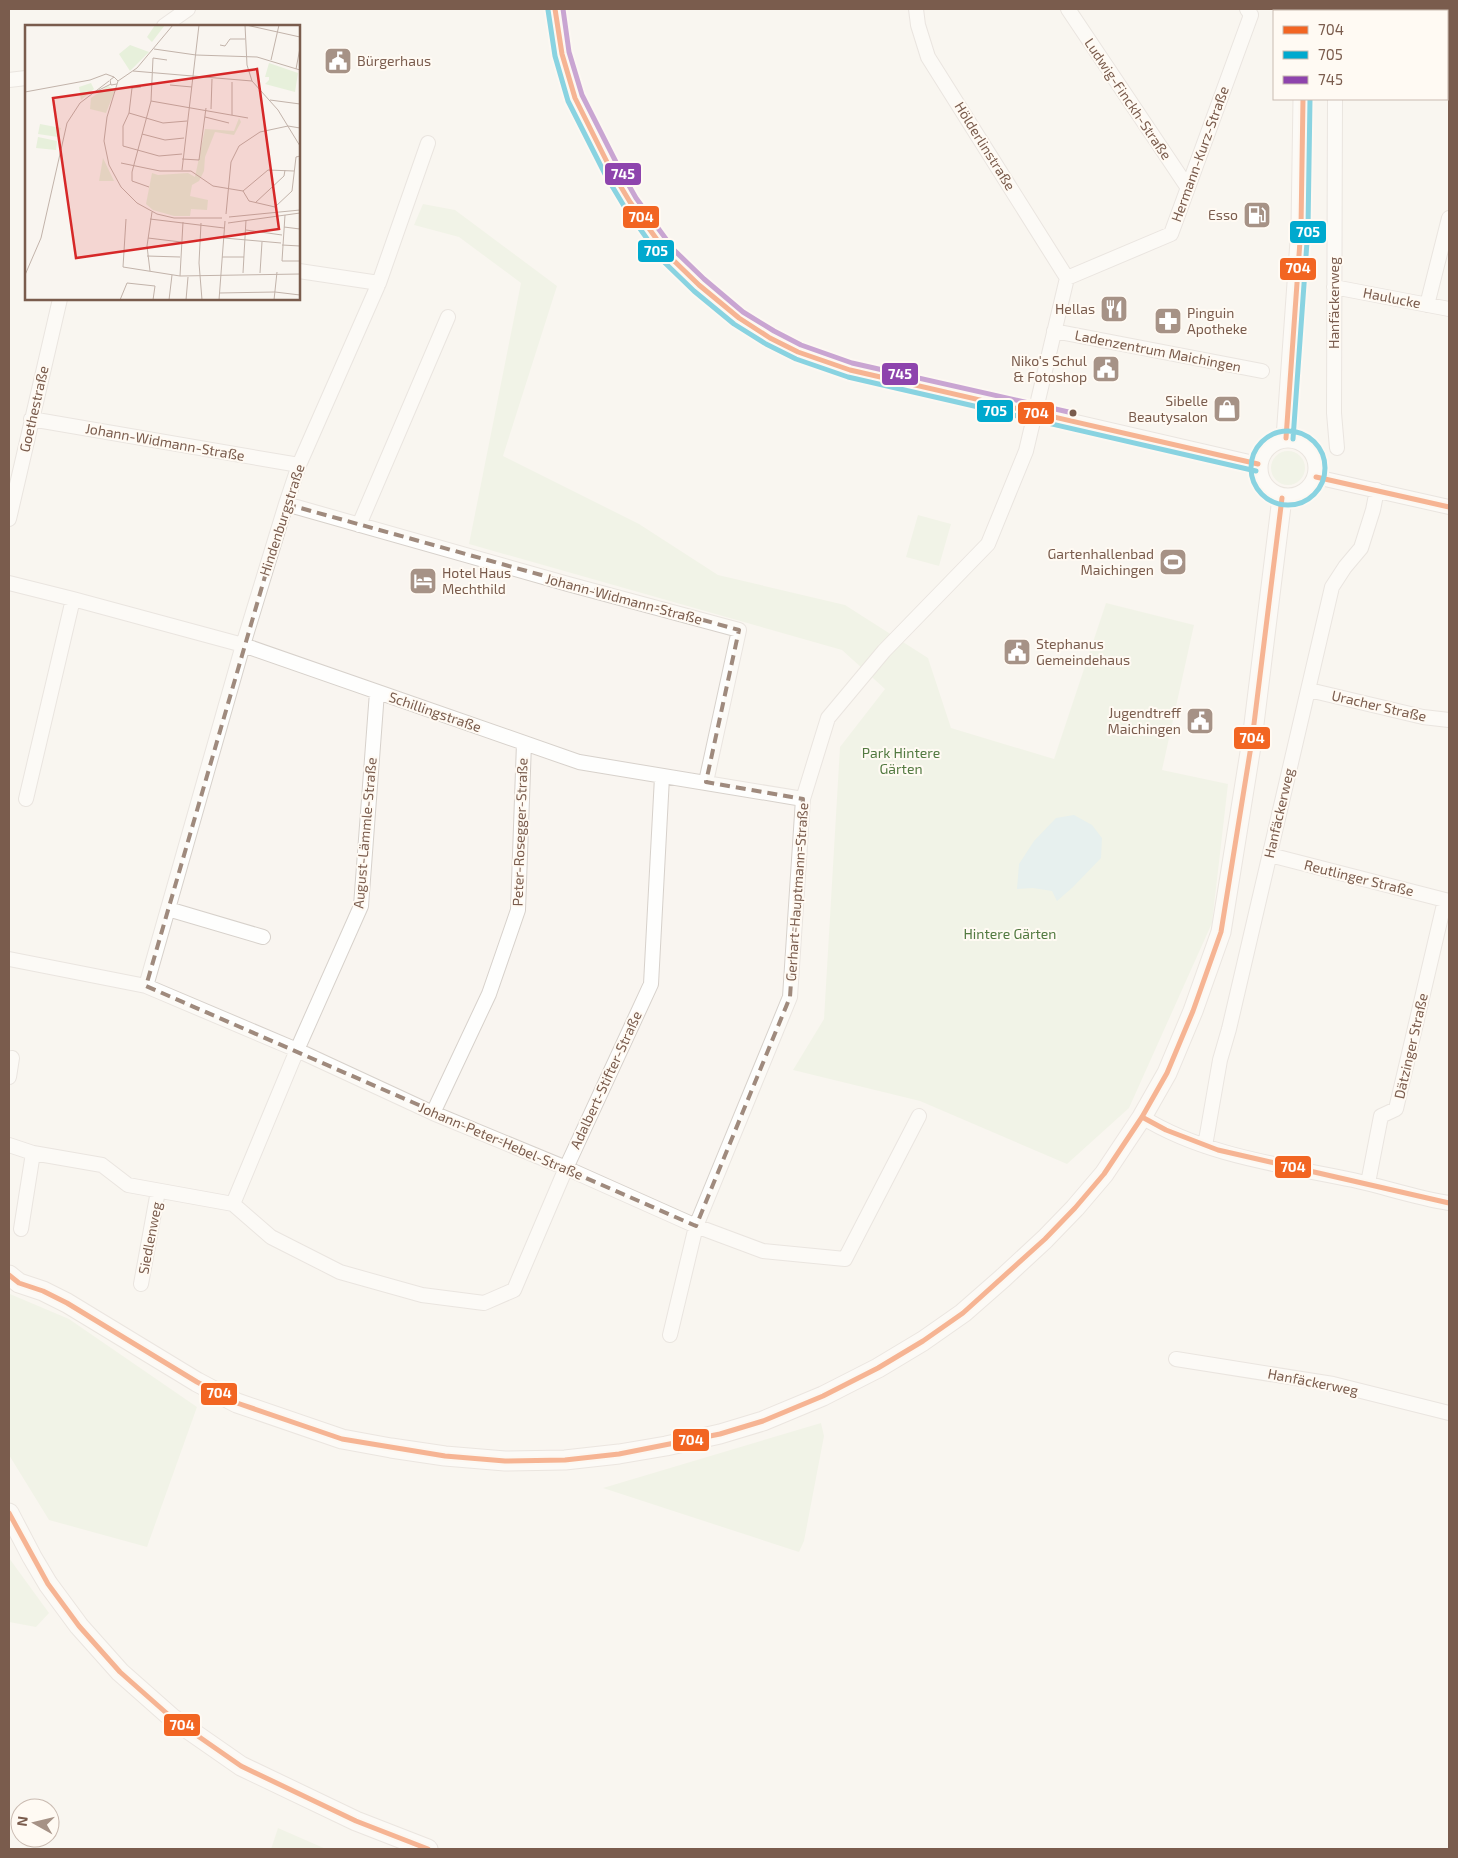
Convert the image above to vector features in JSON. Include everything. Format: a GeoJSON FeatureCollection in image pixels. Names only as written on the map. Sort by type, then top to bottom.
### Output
{"type":"FeatureCollection","features":[{"type":"Feature","properties":{"kind":"main road"},"geometry":{"type":"LineString","coordinates":[[1286,438],[1301,227],[1303,100]]}},
{"type":"Feature","properties":{"kind":"main road"},"geometry":{"type":"LineString","coordinates":[[1286,438],[1296,440],[1311,450],[1316,458],[1317,468],[1316,477],[1311,487],[1303,494],[1282,498],[1266,489],[1261,482],[1258,464],[1265,449],[1271,443],[1286,438]]}},
{"type":"Feature","properties":{"kind":"main road"},"geometry":{"type":"LineString","coordinates":[[12,1281],[43,1291],[67,1303],[197,1382],[238,1403],[342,1439],[445,1456],[505,1460],[565,1460],[619,1454],[666,1446],[764,1421],[823,1396],[878,1368],[922,1341],[962,1313],[1045,1239],[1104,1174],[1142,1117],[1167,1073],[1193,1011],[1221,932],[1252,740],[1282,498]]}},
{"type":"Feature","properties":{"kind":"main road"},"geometry":{"type":"LineString","coordinates":[[9,1512],[48,1584],[79,1626],[120,1672],[172,1718],[241,1766],[356,1821],[428,1849]]}},
{"type":"Feature","properties":{"kind":"street"},"geometry":{"type":"LineString","coordinates":[[165,25],[188,9]]}},
{"type":"Feature","properties":{"kind":"street"},"geometry":{"type":"LineString","coordinates":[[555,9],[562,54],[575,98],[612,172],[630,202],[668,255],[699,285],[739,318],[770,338],[798,352],[850,370],[1258,464]]}},
{"type":"Feature","properties":{"kind":"street","name":"Hölderlinstraße"},"geometry":{"type":"LineString","coordinates":[[916,9],[918,24],[928,57],[1067,278]]}},
{"type":"Feature","properties":{"kind":"street","name":"Ludwig-Finckh-Straße"},"geometry":{"type":"LineString","coordinates":[[1068,9],[1188,188]]}},
{"type":"Feature","properties":{"kind":"street","name":"Hermann-Kurz-Straße"},"geometry":{"type":"LineString","coordinates":[[1067,278],[1171,234],[1251,15],[1247,9]]}},
{"type":"Feature","properties":{"kind":"street"},"geometry":{"type":"LineString","coordinates":[[9,80],[25,78]]}},
{"type":"Feature","properties":{"kind":"street","name":"Hanfäckerweg"},"geometry":{"type":"LineString","coordinates":[[1335,100],[1334,413],[1337,448]]}},
{"type":"Feature","properties":{"kind":"street","name":"Hindenburgstraße"},"geometry":{"type":"LineString","coordinates":[[146,986],[243,645],[286,504],[300,465],[379,284],[428,143]]}},
{"type":"Feature","properties":{"kind":"street"},"geometry":{"type":"LineString","coordinates":[[1427,305],[1449,218]]}},
{"type":"Feature","properties":{"kind":"street"},"geometry":{"type":"LineString","coordinates":[[300,271],[379,284]]}},
{"type":"Feature","properties":{"kind":"street"},"geometry":{"type":"LineString","coordinates":[[1035,412],[1067,278]]}},
{"type":"Feature","properties":{"kind":"street","name":"Haulucke"},"geometry":{"type":"LineString","coordinates":[[1334,287],[1449,309]]}},
{"type":"Feature","properties":{"kind":"street","name":"Goethestraße"},"geometry":{"type":"LineString","coordinates":[[9,519],[60,300]]}},
{"type":"Feature","properties":{"kind":"street"},"geometry":{"type":"LineString","coordinates":[[359,525],[448,317]]}},
{"type":"Feature","properties":{"kind":"street","name":"Ladenzentrum Maichingen"},"geometry":{"type":"LineString","coordinates":[[1054,331],[1262,372]]}},
{"type":"Feature","properties":{"kind":"street","name":"Gerhart-Hauptmann-Straße"},"geometry":{"type":"LineString","coordinates":[[670,1335],[696,1226],[790,997],[803,800],[828,718],[884,651],[988,544],[1026,451],[1035,412]]}},
{"type":"Feature","properties":{"kind":"street","name":"Johann-Widmann-Straße"},"geometry":{"type":"LineString","coordinates":[[31,419],[300,465]]}},
{"type":"Feature","properties":{"kind":"street"},"geometry":{"type":"LineString","coordinates":[[1316,477],[1449,507]]}},
{"type":"Feature","properties":{"kind":"street","name":"Hanfäckerweg"},"geometry":{"type":"LineString","coordinates":[[1205,1146],[1220,1060],[1229,1029],[1332,587],[1345,567],[1361,548],[1377,490]]}},
{"type":"Feature","properties":{"kind":"street","name":"Johann-Widmann-Straße"},"geometry":{"type":"LineString","coordinates":[[286,504],[568,584],[739,630],[706,782]]}},
{"type":"Feature","properties":{"kind":"street","name":"Schillingstraße"},"geometry":{"type":"LineString","coordinates":[[9,583],[243,645],[579,762],[662,777],[706,782],[803,800]]}},
{"type":"Feature","properties":{"kind":"street"},"geometry":{"type":"LineString","coordinates":[[26,799],[73,599]]}},
{"type":"Feature","properties":{"kind":"street","name":"Uracher Straße"},"geometry":{"type":"LineString","coordinates":[[1309,690],[1422,717],[1449,720]]}},
{"type":"Feature","properties":{"kind":"street","name":"August-Lämmle-Straße"},"geometry":{"type":"LineString","coordinates":[[297,1050],[361,906],[377,692]]}},
{"type":"Feature","properties":{"kind":"street","name":"Peter-Rosegger-Straße"},"geometry":{"type":"LineString","coordinates":[[433,1113],[489,994],[518,910],[524,743]]}},
{"type":"Feature","properties":{"kind":"street","name":"Adalbert-Stifter-Straße"},"geometry":{"type":"LineString","coordinates":[[233,1204],[271,1237],[340,1272],[422,1295],[484,1303],[514,1290],[566,1168],[651,984],[662,777]]}},
{"type":"Feature","properties":{"kind":"street","name":"Reutlinger Straße"},"geometry":{"type":"LineString","coordinates":[[1270,855],[1447,900]]}},
{"type":"Feature","properties":{"kind":"street","name":"Dätzinger Straße"},"geometry":{"type":"LineString","coordinates":[[1368,1183],[1381,1116],[1396,1109],[1447,900]]}},
{"type":"Feature","properties":{"kind":"street"},"geometry":{"type":"LineString","coordinates":[[168,909],[263,937]]}},
{"type":"Feature","properties":{"kind":"street","name":"Johann-Peter-Hebel-Straße"},"geometry":{"type":"LineString","coordinates":[[9,959],[146,986],[297,1050],[433,1113],[566,1168],[696,1226],[763,1251],[845,1259],[919,1116]]}},
{"type":"Feature","properties":{"kind":"street"},"geometry":{"type":"LineString","coordinates":[[233,1204],[297,1050]]}},
{"type":"Feature","properties":{"kind":"street"},"geometry":{"type":"LineString","coordinates":[[9,1076],[12,1058]]}},
{"type":"Feature","properties":{"kind":"street"},"geometry":{"type":"LineString","coordinates":[[1142,1117],[1158,1127],[1205,1146],[1243,1157],[1368,1183],[1449,1203]]}},
{"type":"Feature","properties":{"kind":"street","name":"Siedlenweg"},"geometry":{"type":"LineString","coordinates":[[9,1145],[33,1152],[102,1165],[128,1185],[233,1204]]}},
{"type":"Feature","properties":{"kind":"street"},"geometry":{"type":"LineString","coordinates":[[20,1229],[33,1152]]}},
{"type":"Feature","properties":{"kind":"street","name":"Siedlenweg"},"geometry":{"type":"LineString","coordinates":[[141,1284],[158,1191]]}},
{"type":"Feature","properties":{"kind":"street","name":"Hanfäckerweg"},"geometry":{"type":"LineString","coordinates":[[1176,1359],[1334,1384],[1449,1413]]}},
{"type":"Feature","properties":{"kind":"highlighted area"},"geometry":{"type":"Polygon","coordinates":[[[286,504],[739,630],[706,782],[803,799],[790,997],[696,1226],[146,986],[286,504]]]}},
{"type":"Feature","properties":{"kind":"green space","name":"Hintere Gärten"},"geometry":{"type":"Polygon","coordinates":[[[423,204],[455,210],[557,286],[503,456],[639,524],[718,575],[845,605],[928,658],[951,728],[1054,759],[1106,603],[1194,625],[1162,770],[1228,784],[1212,923],[1129,1108],[1067,1164],[920,1101],[793,1070],[824,1019],[840,747],[885,689],[842,650],[469,544],[521,283],[459,237],[414,225],[423,204]]]}},
{"type":"Feature","properties":{"kind":"green space"},"geometry":{"type":"Polygon","coordinates":[[[1288,451],[1300,456],[1305,468],[1300,480],[1288,485],[1276,480],[1271,468],[1276,456],[1288,451]]]}},
{"type":"Feature","properties":{"kind":"green space"},"geometry":{"type":"Polygon","coordinates":[[[918,515],[951,524],[939,566],[906,557],[918,515]]]}},
{"type":"Feature","properties":{"kind":"green space"},"geometry":{"type":"Polygon","coordinates":[[[10,1294],[69,1319],[197,1407],[147,1547],[49,1520],[9,1455],[10,1294]]]}},
{"type":"Feature","properties":{"kind":"green space"},"geometry":{"type":"Polygon","coordinates":[[[821,1423],[824,1436],[804,1541],[799,1552],[603,1488],[821,1423]]]}},
{"type":"Feature","properties":{"kind":"green space"},"geometry":{"type":"Polygon","coordinates":[[[9,1558],[49,1613],[36,1627],[9,1622],[9,1558]]]}},
{"type":"Feature","properties":{"kind":"green space"},"geometry":{"type":"Polygon","coordinates":[[[278,1828],[326,1849],[271,1849],[278,1828]]]}},
{"type":"Feature","properties":{"kind":"water"},"geometry":{"type":"Polygon","coordinates":[[[1074,815],[1092,825],[1102,838],[1101,858],[1057,901],[1052,891],[1033,888],[1017,889],[1019,864],[1034,841],[1056,818],[1074,815]]]}},
{"type":"Feature","properties":{"kind":"transit line","name":"704"},"geometry":{"type":"LineString","coordinates":[[555,9],[562,54],[575,98],[612,172],[630,202],[668,255],[699,285],[739,318],[770,338],[798,352],[850,370],[1258,464]]}},
{"type":"Feature","properties":{"kind":"transit line","name":"745"},"geometry":{"type":"LineString","coordinates":[[563,9],[569,52],[582,95],[636,198],[674,250],[704,279],[743,312],[801,345],[852,363],[1073,413]]}},
{"type":"Feature","properties":{"kind":"transit line","name":"705"},"geometry":{"type":"LineString","coordinates":[[548,10],[555,56],[568,101],[606,176],[624,206],[662,260],[694,291],[734,324],[766,344],[796,359],[848,377],[1256,471]]}},
{"type":"Feature","properties":{"kind":"transit line","name":"704"},"geometry":{"type":"LineString","coordinates":[[1286,438],[1301,227],[1303,100]]}},
{"type":"Feature","properties":{"kind":"transit line","name":"705"},"geometry":{"type":"LineString","coordinates":[[1293,439],[1308,228],[1310,100]]}},
{"type":"Feature","properties":{"kind":"transit line","name":"705"},"geometry":{"type":"LineString","coordinates":[[1288,431],[1309,437],[1319,447],[1325,468],[1319,489],[1309,499],[1288,505],[1267,499],[1257,489],[1251,468],[1257,447],[1267,437],[1288,431]]}},
{"type":"Feature","properties":{"kind":"transit line","name":"704"},"geometry":{"type":"LineString","coordinates":[[1316,477],[1449,507]]}},
{"type":"Feature","properties":{"kind":"transit line","name":"704"},"geometry":{"type":"LineString","coordinates":[[9,1275],[19,1283],[43,1291],[67,1303],[197,1382],[237,1403],[342,1439],[445,1456],[505,1461],[565,1460],[619,1454],[720,1434],[763,1421],[823,1396],[878,1368],[923,1341],[963,1313],[1045,1239],[1075,1208],[1104,1174],[1142,1117],[1167,1073],[1193,1011],[1221,932],[1252,740],[1282,498]]}},
{"type":"Feature","properties":{"kind":"transit line","name":"704"},"geometry":{"type":"LineString","coordinates":[[1142,1117],[1166,1130],[1218,1150],[1449,1203]]}},
{"type":"Feature","properties":{"kind":"transit line","name":"704"},"geometry":{"type":"LineString","coordinates":[[9,1513],[48,1584],[79,1626],[120,1672],[172,1718],[241,1766],[356,1821],[428,1849]]}},
{"type":"Feature","properties":{"kind":"place","name":"Bürgerhaus"},"geometry":{"type":"Point","coordinates":[338,61]}},
{"type":"Feature","properties":{"kind":"place","name":"Esso"},"geometry":{"type":"Point","coordinates":[1257,215]}},
{"type":"Feature","properties":{"kind":"place","name":"Hellas"},"geometry":{"type":"Point","coordinates":[1114,309]}},
{"type":"Feature","properties":{"kind":"place","name":"Pinguin Apotheke"},"geometry":{"type":"Point","coordinates":[1168,321]}},
{"type":"Feature","properties":{"kind":"place","name":"Niko's Schul & Fotoshop"},"geometry":{"type":"Point","coordinates":[1106,369]}},
{"type":"Feature","properties":{"kind":"place","name":"Sibelle Beautysalon"},"geometry":{"type":"Point","coordinates":[1227,409]}},
{"type":"Feature","properties":{"kind":"place","name":"Gartenhallenbad Maichingen"},"geometry":{"type":"Point","coordinates":[1173,562]}},
{"type":"Feature","properties":{"kind":"place","name":"Hotel Haus Mechthild"},"geometry":{"type":"Point","coordinates":[423,581]}},
{"type":"Feature","properties":{"kind":"place","name":"Stephanus Gemeindehaus"},"geometry":{"type":"Point","coordinates":[1017,652]}},
{"type":"Feature","properties":{"kind":"place","name":"Jugendtreff Maichingen"},"geometry":{"type":"Point","coordinates":[1200,721]}},
{"type":"Feature","properties":{"kind":"park label","name":"Park Hintere Gärten"},"geometry":{"type":"Point","coordinates":[901,762]}}]}
